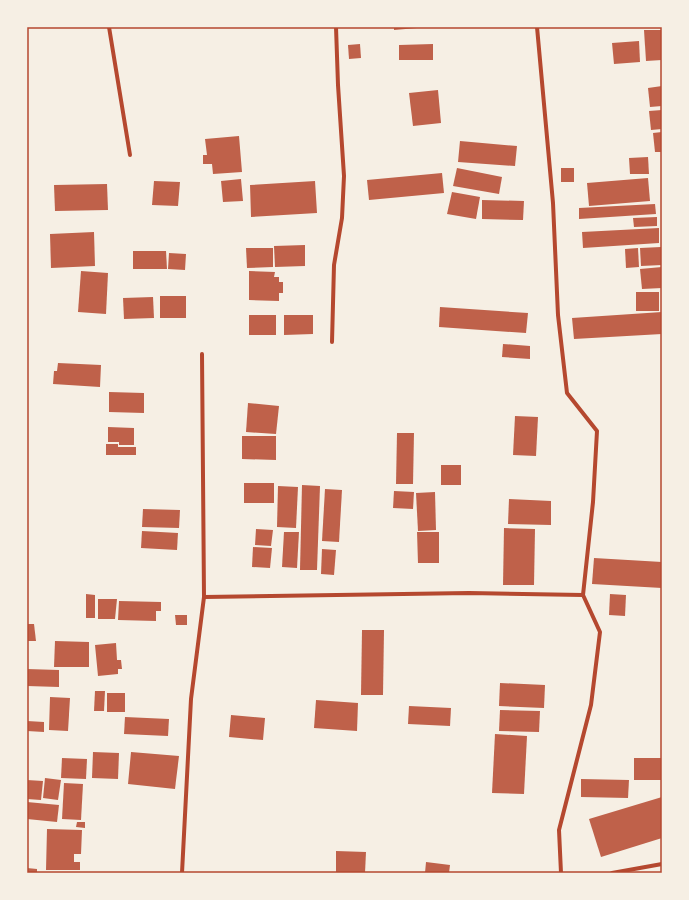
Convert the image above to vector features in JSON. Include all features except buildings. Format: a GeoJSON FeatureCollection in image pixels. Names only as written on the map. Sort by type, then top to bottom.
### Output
{"type":"FeatureCollection","features":[{"type":"Feature","properties":{"kind":"street"},"geometry":{"type":"LineString","coordinates":[[109,27],[130,155]]}},
{"type":"Feature","properties":{"kind":"street"},"geometry":{"type":"LineString","coordinates":[[332,342],[334,265],[342,218],[344,176],[336,27]]}},
{"type":"Feature","properties":{"kind":"street"},"geometry":{"type":"LineString","coordinates":[[537,27],[553,203],[558,315],[567,393],[597,431],[593,502],[583,595],[600,632],[591,705],[559,830],[561,873]]}},
{"type":"Feature","properties":{"kind":"street"},"geometry":{"type":"LineString","coordinates":[[182,873],[191,699],[204,597],[202,354]]}},
{"type":"Feature","properties":{"kind":"street"},"geometry":{"type":"LineString","coordinates":[[204,597],[469,594],[583,595]]}},
{"type":"Feature","properties":{"kind":"street"},"geometry":{"type":"LineString","coordinates":[[612,873],[662,864]]}}]}
